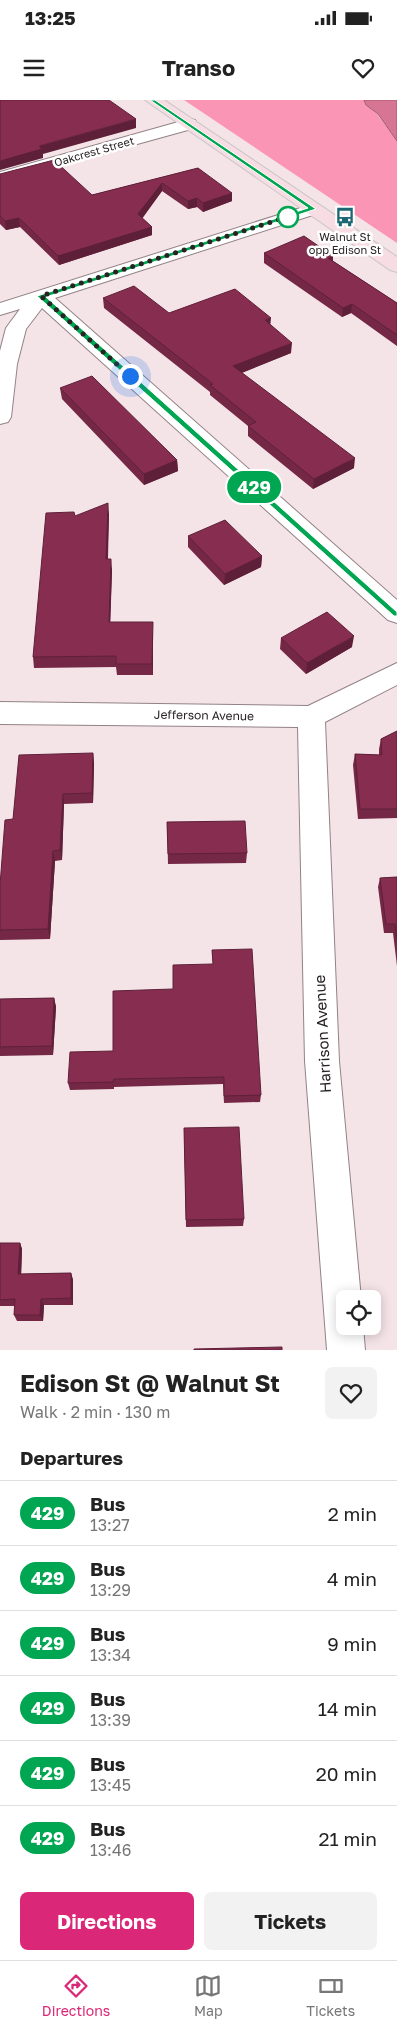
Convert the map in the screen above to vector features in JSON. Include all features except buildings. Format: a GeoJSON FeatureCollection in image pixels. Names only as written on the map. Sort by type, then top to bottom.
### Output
{"type":"FeatureCollection","features":[{"type":"Feature","properties":{"kind":"main road"},"geometry":{"type":"LineString","coordinates":[[153,100],[397,266]]}},
{"type":"Feature","properties":{"kind":"street","name":"Oakcrest Street"},"geometry":{"type":"LineString","coordinates":[[0,177],[189,124]]}},
{"type":"Feature","properties":{"kind":"street"},"geometry":{"type":"LineString","coordinates":[[0,309],[313,209]]}},
{"type":"Feature","properties":{"kind":"street"},"geometry":{"type":"LineString","coordinates":[[0,418],[7,364],[16,328],[41,296]]}},
{"type":"Feature","properties":{"kind":"street"},"geometry":{"type":"LineString","coordinates":[[41,296],[397,614]]}},
{"type":"Feature","properties":{"kind":"street","name":"Jefferson Avenue"},"geometry":{"type":"LineString","coordinates":[[0,713],[311,716],[397,673]]}},
{"type":"Feature","properties":{"kind":"street","name":"Harrison Avenue"},"geometry":{"type":"LineString","coordinates":[[311,716],[322,1061],[346,1350]]}},
{"type":"Feature","properties":{"kind":"shaded area"},"geometry":{"type":"Polygon","coordinates":[[[184,100],[364,100],[366,105],[377,114],[397,141],[397,243],[184,100]]]}},
{"type":"Feature","properties":{"kind":"shaded area"},"geometry":{"type":"Polygon","coordinates":[[[364,100],[397,100],[397,141],[378,114],[366,105],[364,100]]]}},
{"type":"Feature","properties":{"kind":"bus line","name":"429"},"geometry":{"type":"LineString","coordinates":[[153,100],[313,209],[41,296],[397,614]]}},
{"type":"Feature","properties":{"kind":"place","name":"Walnut St opp Edison St"},"geometry":{"type":"Point","coordinates":[345,217]}},
{"type":"Feature","properties":{"kind":"route"},"geometry":{"type":"LineString","coordinates":[[130,376],[41,296],[290,216],[288,217]]}}]}
